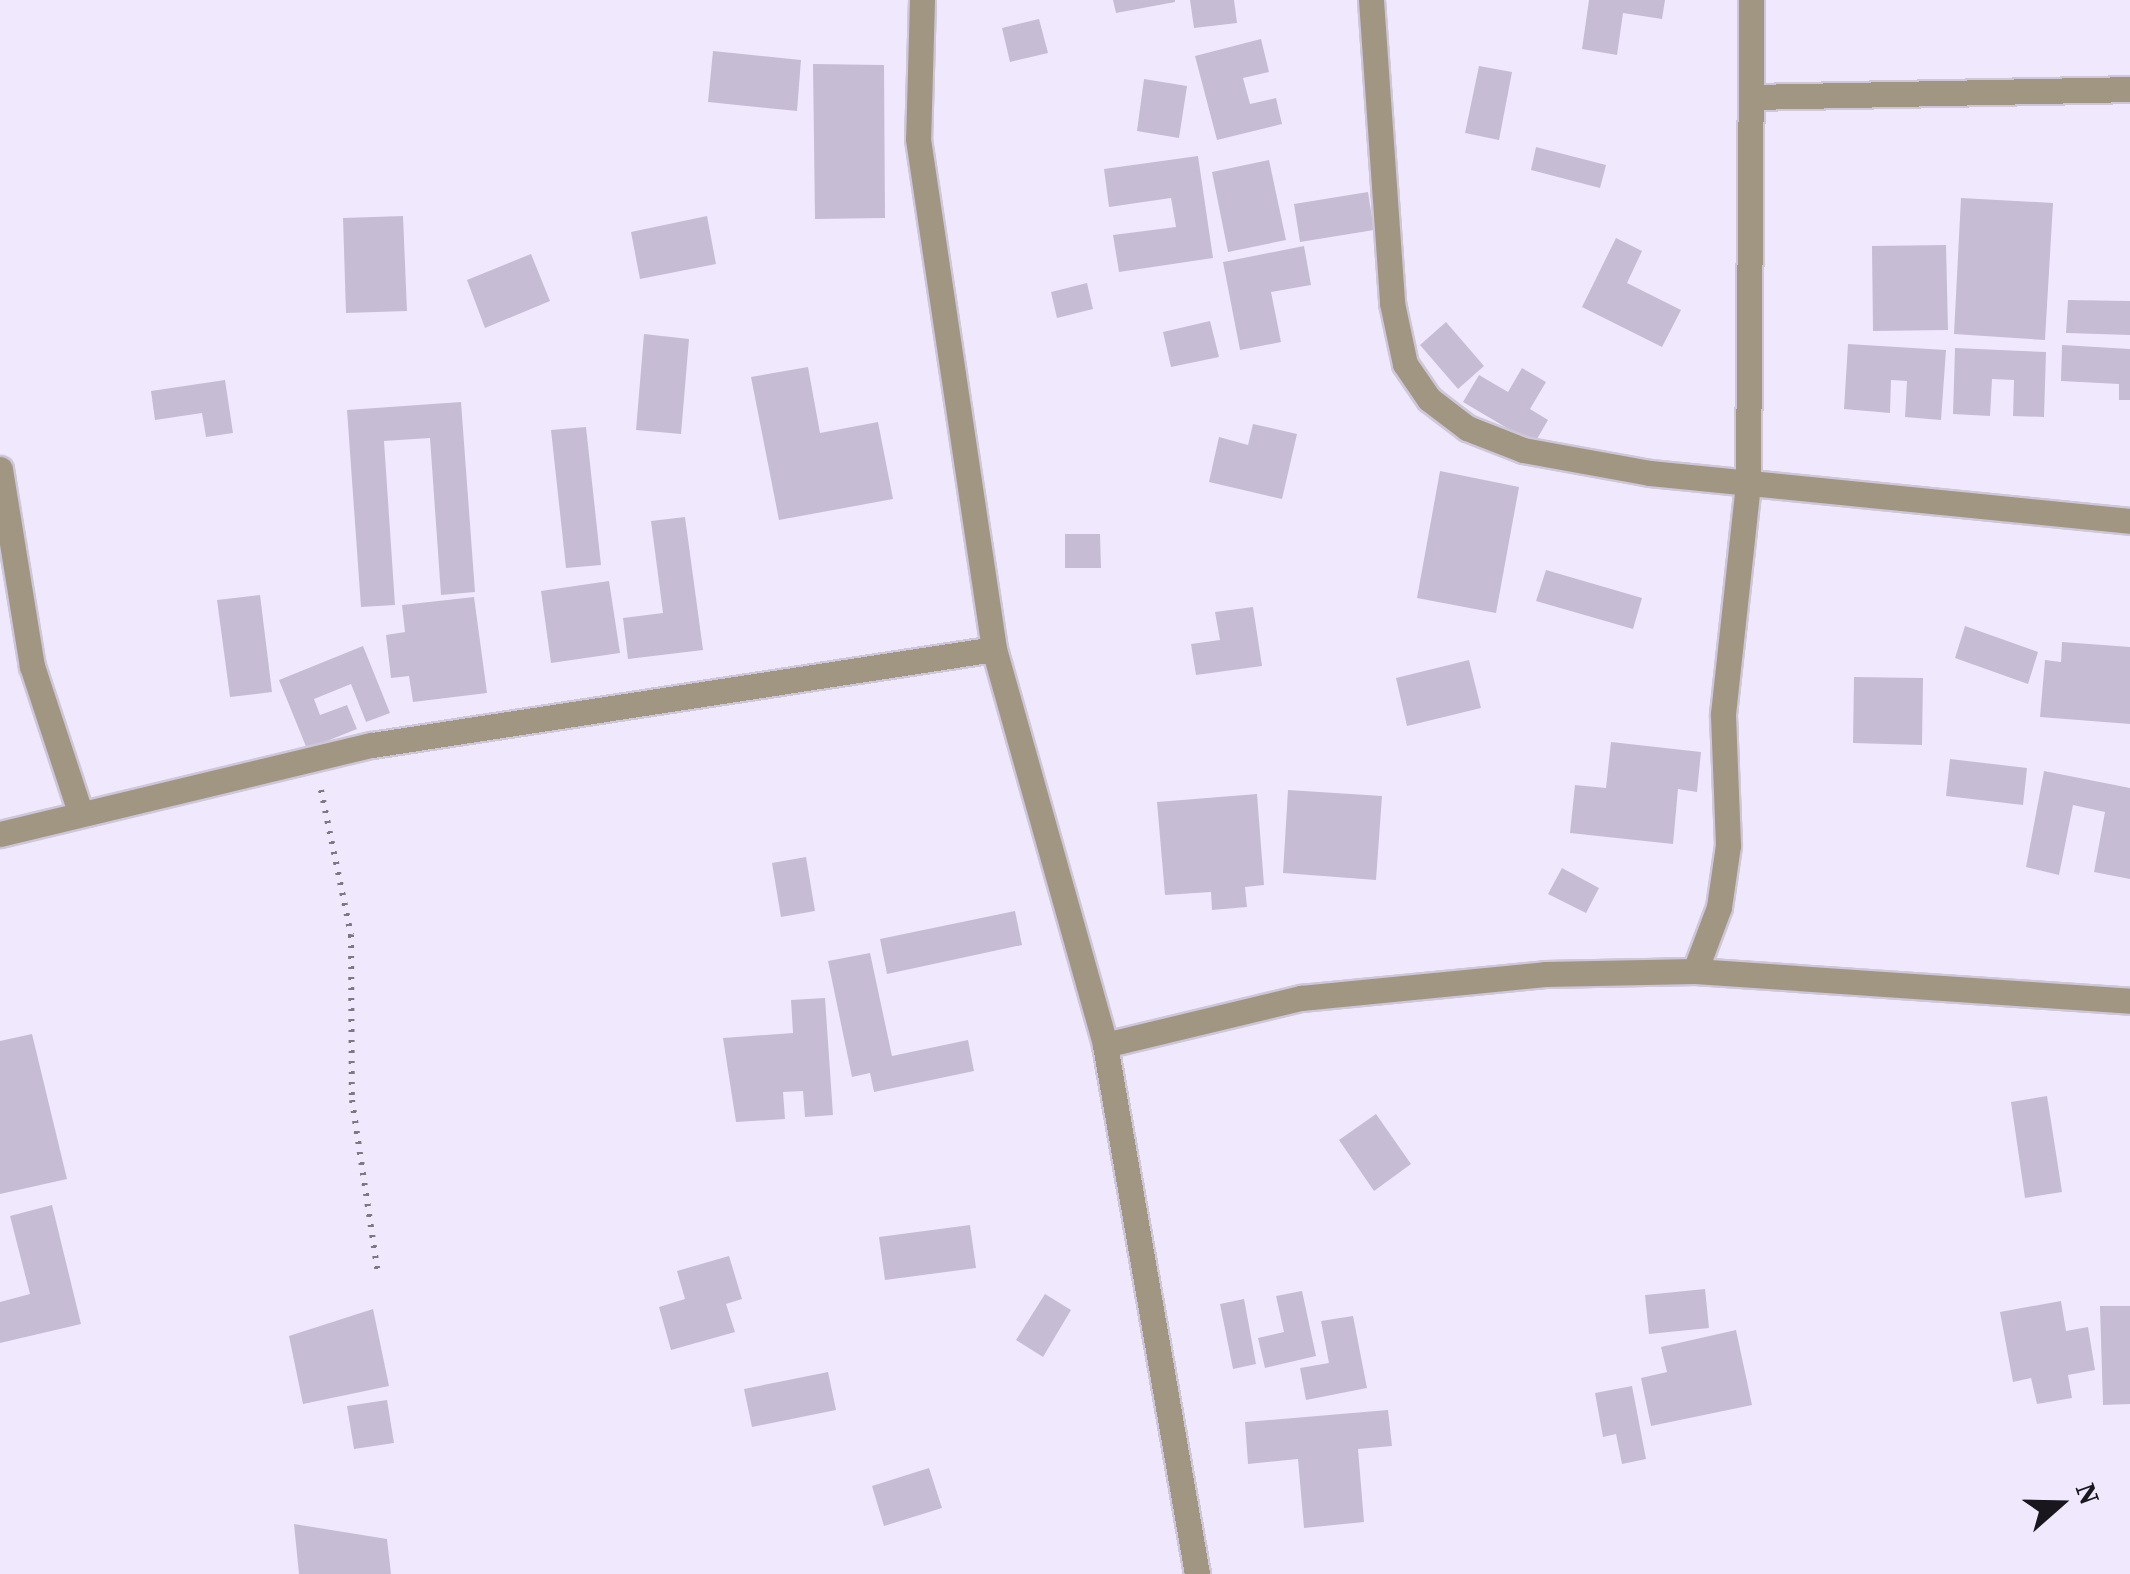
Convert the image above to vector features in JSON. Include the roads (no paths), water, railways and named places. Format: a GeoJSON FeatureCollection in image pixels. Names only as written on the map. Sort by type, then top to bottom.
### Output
{"type":"FeatureCollection","features":[{"type":"Feature","properties":{"kind":"street"},"geometry":{"type":"LineString","coordinates":[[922,0],[918,139],[994,649],[1105,1046],[1197,1574]]}},
{"type":"Feature","properties":{"kind":"street"},"geometry":{"type":"LineString","coordinates":[[1371,0],[1392,303],[1405,364],[1429,399],[1467,428],[1523,450],[1650,474],[2130,522]]}},
{"type":"Feature","properties":{"kind":"street"},"geometry":{"type":"LineString","coordinates":[[1695,970],[1726,874],[1723,714],[1748,482],[1751,0]]}},
{"type":"Feature","properties":{"kind":"street"},"geometry":{"type":"LineString","coordinates":[[1752,97],[2130,89]]}},
{"type":"Feature","properties":{"kind":"street"},"geometry":{"type":"LineString","coordinates":[[0,469],[32,666],[60,766],[80,812]]}},
{"type":"Feature","properties":{"kind":"street"},"geometry":{"type":"LineString","coordinates":[[0,834],[372,745],[994,649]]}},
{"type":"Feature","properties":{"kind":"street"},"geometry":{"type":"LineString","coordinates":[[1105,1046],[1301,998],[1544,974],[1695,970],[2130,1000]]}}]}
